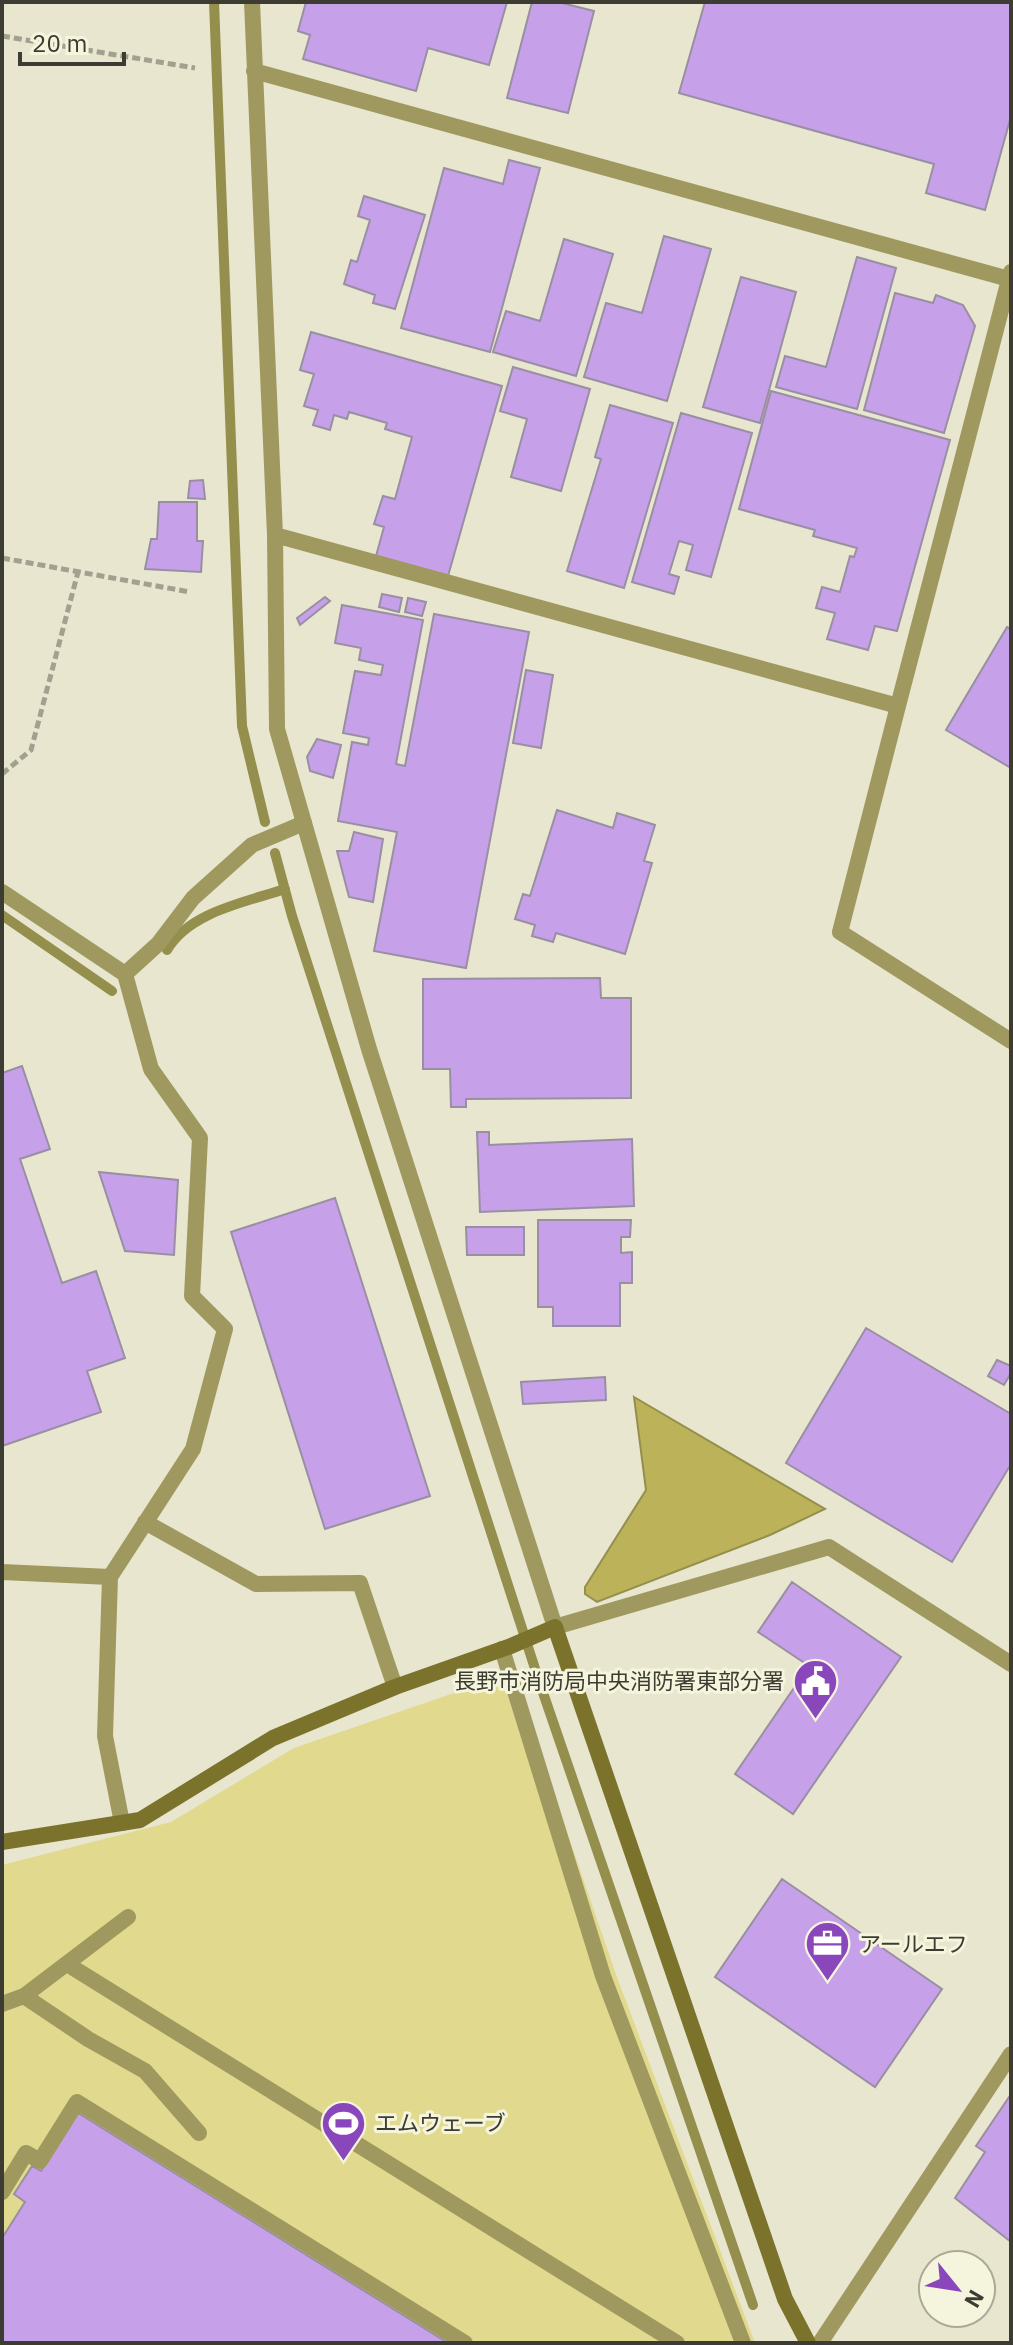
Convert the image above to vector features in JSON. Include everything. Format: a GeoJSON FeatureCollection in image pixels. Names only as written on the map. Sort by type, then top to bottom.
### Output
{"type":"FeatureCollection","features":[{"type":"Feature","properties":{"kind":"street"},"geometry":{"type":"LineString","coordinates":[[252,2],[275,535],[277,729],[369,1049],[549,1630],[785,2299],[808,2343]]}},
{"type":"Feature","properties":{"kind":"street"},"geometry":{"type":"LineString","coordinates":[[254,71],[1010,276],[840,932],[1011,1041]]}},
{"type":"Feature","properties":{"kind":"street"},"geometry":{"type":"LineString","coordinates":[[275,535],[898,706]]}},
{"type":"Feature","properties":{"kind":"street"},"geometry":{"type":"LineString","coordinates":[[125,974],[158,944],[193,898],[252,845],[304,823]]}},
{"type":"Feature","properties":{"kind":"street"},"geometry":{"type":"LineString","coordinates":[[2,892],[125,974],[151,1069],[200,1138],[192,1296],[225,1329],[193,1449],[110,1577],[105,1736],[122,1823]]}},
{"type":"Feature","properties":{"kind":"street"},"geometry":{"type":"LineString","coordinates":[[145,1522],[256,1584],[360,1583],[395,1687]]}},
{"type":"Feature","properties":{"kind":"street"},"geometry":{"type":"LineString","coordinates":[[2,1842],[140,1820],[273,1738],[395,1687],[549,1630],[829,1547],[1011,1664]]}},
{"type":"Feature","properties":{"kind":"street"},"geometry":{"type":"LineString","coordinates":[[2,1572],[110,1577]]}},
{"type":"Feature","properties":{"kind":"street"},"geometry":{"type":"LineString","coordinates":[[506,1647],[603,1976],[743,2343]]}},
{"type":"Feature","properties":{"kind":"street"},"geometry":{"type":"LineString","coordinates":[[2,2004],[24,1996],[128,1917]]}},
{"type":"Feature","properties":{"kind":"street"},"geometry":{"type":"LineString","coordinates":[[67,1964],[677,2343]]}},
{"type":"Feature","properties":{"kind":"street"},"geometry":{"type":"LineString","coordinates":[[24,1996],[88,2039],[145,2071],[199,2133]]}},
{"type":"Feature","properties":{"kind":"street"},"geometry":{"type":"LineString","coordinates":[[820,2343],[1011,2054]]}},
{"type":"Feature","properties":{"kind":"street"},"geometry":{"type":"LineString","coordinates":[[2,2192],[26,2153],[40,2161],[77,2102],[465,2343]]}},
{"type":"Feature","properties":{"kind":"path"},"geometry":{"type":"LineString","coordinates":[[2,36],[195,68]]}},
{"type":"Feature","properties":{"kind":"path"},"geometry":{"type":"LineString","coordinates":[[2,558],[190,592]]}},
{"type":"Feature","properties":{"kind":"path"},"geometry":{"type":"LineString","coordinates":[[2,774],[31,750],[78,572]]}},
{"type":"Feature","properties":{"kind":"shaded area"},"geometry":{"type":"Polygon","coordinates":[[[634,1397],[825,1509],[770,1535],[597,1602],[585,1594],[585,1587],[646,1490],[634,1397]]]}},
{"type":"Feature","properties":{"kind":"shaded area","name":"エムウェーブ"},"geometry":{"type":"Polygon","coordinates":[[[512,1673],[618,1980],[755,2343],[2,2343],[2,1865],[171,1822],[294,1748],[512,1673]]]}},
{"type":"Feature","properties":{"kind":"building"},"geometry":{"type":"Polygon","coordinates":[[[306,2],[507,2],[489,65],[428,48],[416,91],[303,59],[310,35],[298,31],[306,2]]]}},
{"type":"Feature","properties":{"kind":"building"},"geometry":{"type":"Polygon","coordinates":[[[532,2],[558,2],[594,11],[568,113],[507,98],[532,2]]]}},
{"type":"Feature","properties":{"kind":"building"},"geometry":{"type":"Polygon","coordinates":[[[705,2],[1011,2],[1011,116],[985,210],[926,193],[934,164],[679,93],[705,2]]]}},
{"type":"Feature","properties":{"kind":"building"},"geometry":{"type":"Polygon","coordinates":[[[509,160],[540,168],[490,352],[401,328],[444,168],[503,184],[509,160]]]}},
{"type":"Feature","properties":{"kind":"building"},"geometry":{"type":"Polygon","coordinates":[[[364,196],[425,215],[395,309],[373,303],[375,295],[344,284],[351,260],[357,262],[370,220],[358,216],[364,196]]]}},
{"type":"Feature","properties":{"kind":"building"},"geometry":{"type":"Polygon","coordinates":[[[664,236],[711,249],[667,401],[584,377],[606,303],[642,313],[664,236]]]}},
{"type":"Feature","properties":{"kind":"building"},"geometry":{"type":"Polygon","coordinates":[[[564,239],[613,254],[576,376],[493,352],[506,311],[540,321],[564,239]]]}},
{"type":"Feature","properties":{"kind":"building"},"geometry":{"type":"Polygon","coordinates":[[[857,257],[896,268],[857,409],[776,387],[785,356],[826,367],[857,257]]]}},
{"type":"Feature","properties":{"kind":"building"},"geometry":{"type":"Polygon","coordinates":[[[741,277],[796,292],[760,423],[703,407],[741,277]]]}},
{"type":"Feature","properties":{"kind":"building"},"geometry":{"type":"Polygon","coordinates":[[[895,293],[933,303],[936,295],[963,305],[975,326],[944,433],[864,410],[895,293]]]}},
{"type":"Feature","properties":{"kind":"building"},"geometry":{"type":"Polygon","coordinates":[[[311,332],[502,386],[448,576],[376,556],[384,527],[374,524],[383,496],[395,499],[412,437],[385,429],[387,423],[349,412],[347,419],[334,415],[330,430],[313,425],[318,410],[304,406],[314,374],[300,370],[311,332]]]}},
{"type":"Feature","properties":{"kind":"building"},"geometry":{"type":"Polygon","coordinates":[[[513,367],[590,389],[561,491],[511,477],[527,419],[500,411],[513,367]]]}},
{"type":"Feature","properties":{"kind":"building"},"geometry":{"type":"Polygon","coordinates":[[[771,391],[950,440],[897,631],[875,626],[868,650],[827,639],[835,613],[816,608],[822,587],[840,592],[850,556],[854,557],[857,548],[813,536],[815,530],[739,509],[771,391]]]}},
{"type":"Feature","properties":{"kind":"building"},"geometry":{"type":"Polygon","coordinates":[[[610,405],[673,423],[624,588],[567,571],[601,459],[595,457],[610,405]]]}},
{"type":"Feature","properties":{"kind":"building"},"geometry":{"type":"Polygon","coordinates":[[[681,413],[752,433],[711,577],[686,570],[693,545],[679,541],[669,574],[679,577],[674,594],[632,582],[681,413]]]}},
{"type":"Feature","properties":{"kind":"building"},"geometry":{"type":"Polygon","coordinates":[[[203,480],[205,499],[188,498],[190,481],[203,480]]]}},
{"type":"Feature","properties":{"kind":"building"},"geometry":{"type":"Polygon","coordinates":[[[159,502],[197,502],[197,541],[203,541],[201,572],[145,569],[151,539],[157,539],[159,502]]]}},
{"type":"Feature","properties":{"kind":"building"},"geometry":{"type":"Polygon","coordinates":[[[382,594],[402,598],[399,612],[379,607],[382,594]]]}},
{"type":"Feature","properties":{"kind":"building"},"geometry":{"type":"Polygon","coordinates":[[[325,597],[330,601],[300,625],[297,618],[325,597]]]}},
{"type":"Feature","properties":{"kind":"building"},"geometry":{"type":"Polygon","coordinates":[[[408,598],[426,602],[422,616],[405,612],[408,598]]]}},
{"type":"Feature","properties":{"kind":"building"},"geometry":{"type":"Polygon","coordinates":[[[342,605],[423,620],[396,764],[405,766],[434,614],[529,632],[466,968],[374,951],[397,832],[338,821],[352,742],[368,745],[369,738],[343,733],[355,671],[381,675],[383,665],[359,660],[361,648],[335,643],[342,605]]]}},
{"type":"Feature","properties":{"kind":"building"},"geometry":{"type":"Polygon","coordinates":[[[1007,627],[1011,629],[1011,768],[946,730],[1007,627]]]}},
{"type":"Feature","properties":{"kind":"building"},"geometry":{"type":"Polygon","coordinates":[[[526,670],[553,675],[541,748],[513,743],[526,670]]]}},
{"type":"Feature","properties":{"kind":"building"},"geometry":{"type":"Polygon","coordinates":[[[317,739],[341,745],[333,778],[310,771],[307,757],[317,739]]]}},
{"type":"Feature","properties":{"kind":"building"},"geometry":{"type":"Polygon","coordinates":[[[557,810],[613,828],[617,813],[655,825],[644,861],[652,863],[625,954],[556,933],[553,942],[532,936],[535,925],[515,919],[523,894],[530,896],[557,810]]]}},
{"type":"Feature","properties":{"kind":"building"},"geometry":{"type":"Polygon","coordinates":[[[354,832],[383,839],[373,902],[349,897],[337,851],[349,851],[354,832]]]}},
{"type":"Feature","properties":{"kind":"building"},"geometry":{"type":"Polygon","coordinates":[[[600,978],[601,998],[631,998],[631,1098],[466,1099],[466,1107],[451,1107],[450,1069],[423,1069],[423,979],[600,978]]]}},
{"type":"Feature","properties":{"kind":"building"},"geometry":{"type":"Polygon","coordinates":[[[22,1066],[50,1149],[20,1159],[62,1283],[96,1271],[125,1358],[87,1371],[101,1412],[2,1446],[2,1073],[22,1066]]]}},
{"type":"Feature","properties":{"kind":"building"},"geometry":{"type":"Polygon","coordinates":[[[477,1132],[489,1132],[489,1145],[632,1139],[634,1206],[480,1212],[477,1132]]]}},
{"type":"Feature","properties":{"kind":"building"},"geometry":{"type":"Polygon","coordinates":[[[99,1172],[178,1180],[174,1255],[125,1251],[99,1172]]]}},
{"type":"Feature","properties":{"kind":"building"},"geometry":{"type":"Polygon","coordinates":[[[335,1198],[430,1496],[325,1529],[231,1232],[335,1198]]]}},
{"type":"Feature","properties":{"kind":"building"},"geometry":{"type":"Polygon","coordinates":[[[538,1220],[631,1220],[630,1237],[621,1237],[621,1253],[632,1252],[632,1283],[620,1283],[620,1326],[553,1326],[553,1307],[538,1307],[538,1220]]]}},
{"type":"Feature","properties":{"kind":"building"},"geometry":{"type":"Polygon","coordinates":[[[466,1227],[524,1227],[524,1255],[467,1255],[466,1227]]]}},
{"type":"Feature","properties":{"kind":"building"},"geometry":{"type":"Polygon","coordinates":[[[866,1328],[1011,1414],[1011,1464],[952,1562],[786,1463],[866,1328]]]}},
{"type":"Feature","properties":{"kind":"building"},"geometry":{"type":"Polygon","coordinates":[[[997,1360],[1011,1366],[1011,1373],[1004,1385],[988,1376],[997,1360]]]}},
{"type":"Feature","properties":{"kind":"building"},"geometry":{"type":"Polygon","coordinates":[[[605,1377],[606,1400],[523,1404],[521,1382],[605,1377]]]}},
{"type":"Feature","properties":{"kind":"building","name":"長野市消防局中央消防署東部分署"},"geometry":{"type":"Polygon","coordinates":[[[792,1582],[901,1657],[793,1814],[735,1774],[809,1666],[758,1632],[792,1582]]]}},
{"type":"Feature","properties":{"kind":"building","name":"アールエフ"},"geometry":{"type":"Polygon","coordinates":[[[782,1879],[942,1989],[875,2087],[715,1977],[782,1879]]]}},
{"type":"Feature","properties":{"kind":"building"},"geometry":{"type":"Polygon","coordinates":[[[1009,2097],[1011,2242],[955,2198],[985,2152],[976,2146],[1009,2097]]]}},
{"type":"Feature","properties":{"kind":"building"},"geometry":{"type":"Polygon","coordinates":[[[78,2113],[448,2343],[2,2343],[2,2234],[25,2202],[14,2194],[32,2166],[41,2171],[78,2113]]]}},
{"type":"Feature","properties":{"kind":"waterway"},"geometry":{"type":"LineString","coordinates":[[214,2],[242,726],[265,822]]}},
{"type":"Feature","properties":{"kind":"waterway"},"geometry":{"type":"LineString","coordinates":[[275,853],[292,916],[539,1681],[753,2305]]}},
{"type":"Feature","properties":{"kind":"waterway"},"geometry":{"type":"LineString","coordinates":[[167,950],[189,926],[204,917],[285,889]]}},
{"type":"Feature","properties":{"kind":"waterway"},"geometry":{"type":"LineString","coordinates":[[2,915],[112,991]]}},
{"type":"Feature","properties":{"kind":"place","name":"長野市消防局中央消防署東部分署"},"geometry":{"type":"Point","coordinates":[815,1720]}},
{"type":"Feature","properties":{"kind":"place","name":"アールエフ"},"geometry":{"type":"Point","coordinates":[828,1983]}},
{"type":"Feature","properties":{"kind":"place","name":"エムウェーブ"},"geometry":{"type":"Point","coordinates":[344,2162]}}]}
